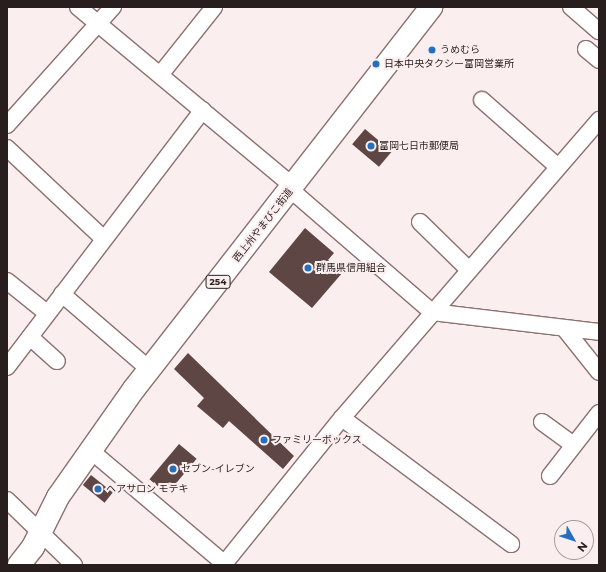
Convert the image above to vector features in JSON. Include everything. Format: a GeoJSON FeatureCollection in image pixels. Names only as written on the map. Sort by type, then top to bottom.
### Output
{"type":"FeatureCollection","features":[{"type":"Feature","properties":{"kind":"highway","name":"西上州やまびこ街道"},"geometry":{"type":"LineString","coordinates":[[19,565],[40,531],[58,497],[90,450],[150,369],[431,7]]}},
{"type":"Feature","properties":{"kind":"street"},"geometry":{"type":"LineString","coordinates":[[78,7],[203,110],[432,312],[599,332]]}},
{"type":"Feature","properties":{"kind":"street"},"geometry":{"type":"LineString","coordinates":[[7,125],[113,7]]}},
{"type":"Feature","properties":{"kind":"street"},"geometry":{"type":"LineString","coordinates":[[160,75],[214,7]]}},
{"type":"Feature","properties":{"kind":"street"},"geometry":{"type":"LineString","coordinates":[[571,7],[599,31]]}},
{"type":"Feature","properties":{"kind":"street"},"geometry":{"type":"LineString","coordinates":[[586,49],[599,60]]}},
{"type":"Feature","properties":{"kind":"street"},"geometry":{"type":"LineString","coordinates":[[482,100],[558,167]]}},
{"type":"Feature","properties":{"kind":"street"},"geometry":{"type":"LineString","coordinates":[[7,367],[103,238],[203,110]]}},
{"type":"Feature","properties":{"kind":"street"},"geometry":{"type":"LineString","coordinates":[[90,450],[225,564],[342,418],[599,120]]}},
{"type":"Feature","properties":{"kind":"street"},"geometry":{"type":"LineString","coordinates":[[7,148],[103,238]]}},
{"type":"Feature","properties":{"kind":"street"},"geometry":{"type":"LineString","coordinates":[[420,222],[469,270]]}},
{"type":"Feature","properties":{"kind":"street"},"geometry":{"type":"LineString","coordinates":[[7,281],[47,314]]}},
{"type":"Feature","properties":{"kind":"street"},"geometry":{"type":"LineString","coordinates":[[62,294],[150,369]]}},
{"type":"Feature","properties":{"kind":"street"},"geometry":{"type":"LineString","coordinates":[[564,328],[599,372]]}},
{"type":"Feature","properties":{"kind":"street"},"geometry":{"type":"LineString","coordinates":[[30,337],[57,361]]}},
{"type":"Feature","properties":{"kind":"street"},"geometry":{"type":"LineString","coordinates":[[550,476],[599,413]]}},
{"type":"Feature","properties":{"kind":"street"},"geometry":{"type":"LineString","coordinates":[[342,418],[511,544]]}},
{"type":"Feature","properties":{"kind":"street"},"geometry":{"type":"LineString","coordinates":[[542,422],[574,445]]}},
{"type":"Feature","properties":{"kind":"street"},"geometry":{"type":"LineString","coordinates":[[7,500],[74,565]]}},
{"type":"Feature","properties":{"kind":"building"},"geometry":{"type":"Polygon","coordinates":[[[365,129],[392,151],[379,167],[352,144],[365,129]]]}},
{"type":"Feature","properties":{"kind":"building"},"geometry":{"type":"Polygon","coordinates":[[[305,228],[334,253],[328,260],[343,272],[312,308],[269,272],[305,228]]]}},
{"type":"Feature","properties":{"kind":"building"},"geometry":{"type":"Polygon","coordinates":[[[188,353],[294,456],[283,469],[229,421],[223,428],[197,406],[204,398],[174,369],[188,353]]]}},
{"type":"Feature","properties":{"kind":"building","name":"セブン-イレブン"},"geometry":{"type":"Polygon","coordinates":[[[179,444],[197,459],[167,494],[149,479],[179,444]]]}},
{"type":"Feature","properties":{"kind":"building","name":"ヘアサロン モテキ"},"geometry":{"type":"Polygon","coordinates":[[[91,475],[113,493],[105,503],[83,485],[91,475]]]}},
{"type":"Feature","properties":{"kind":"place","name":"うめむら"},"geometry":{"type":"Point","coordinates":[432,50]}},
{"type":"Feature","properties":{"kind":"place","name":"日本中央タクシー富岡営業所"},"geometry":{"type":"Point","coordinates":[376,64]}},
{"type":"Feature","properties":{"kind":"place","name":"富岡七日市郵便局"},"geometry":{"type":"Point","coordinates":[371,146]}},
{"type":"Feature","properties":{"kind":"place","name":"群馬県信用組合"},"geometry":{"type":"Point","coordinates":[308,268]}},
{"type":"Feature","properties":{"kind":"place","name":"ファミリーボックス"},"geometry":{"type":"Point","coordinates":[264,440]}},
{"type":"Feature","properties":{"kind":"place","name":"セブン-イレブン"},"geometry":{"type":"Point","coordinates":[173,469]}},
{"type":"Feature","properties":{"kind":"place","name":"ヘアサロン モテキ"},"geometry":{"type":"Point","coordinates":[98,489]}}]}
